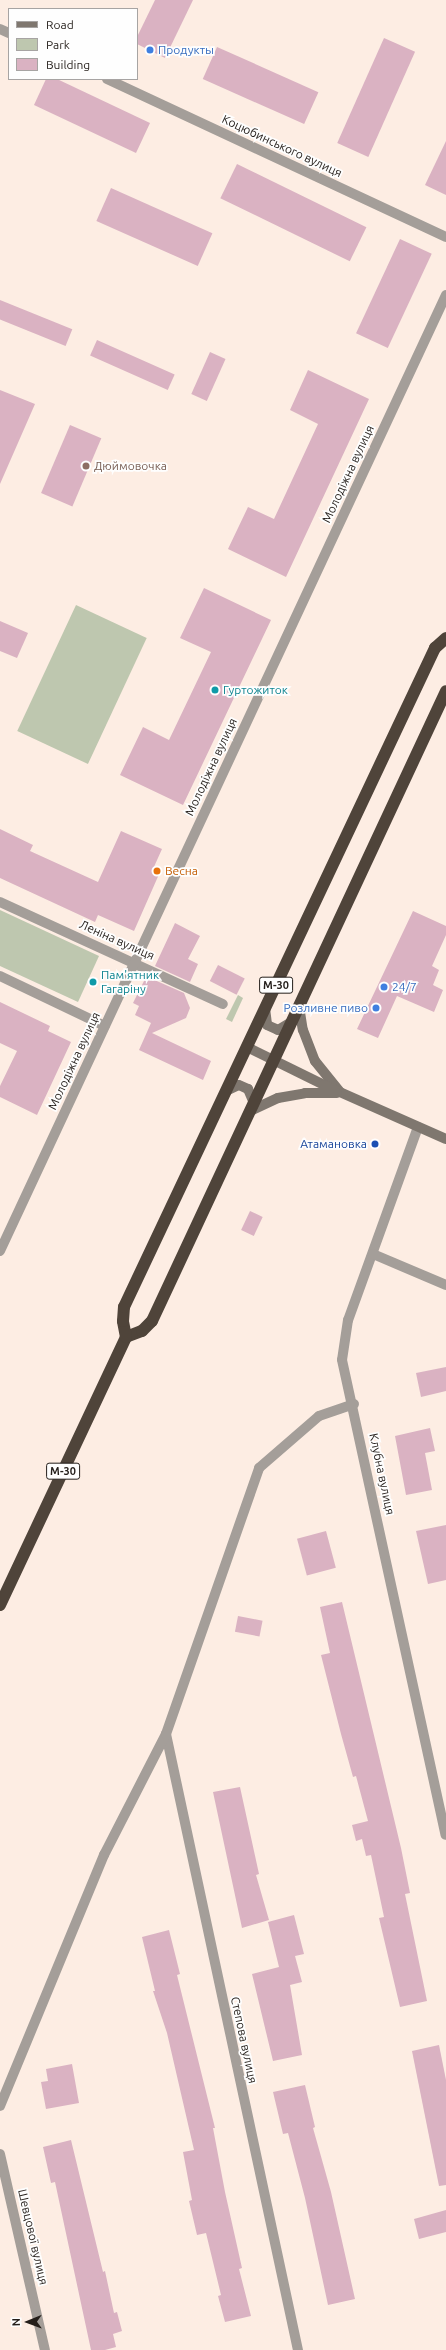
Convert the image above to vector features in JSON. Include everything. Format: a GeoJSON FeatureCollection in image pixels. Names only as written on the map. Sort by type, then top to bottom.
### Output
{"type":"FeatureCollection","features":[{"type":"Feature","properties":{"kind":"highway","name":"М-30"},"geometry":{"type":"LineString","coordinates":[[0,1605],[126,1337],[123,1321],[124,1307],[435,648],[446,638]]}},
{"type":"Feature","properties":{"kind":"highway","name":"М-30"},"geometry":{"type":"LineString","coordinates":[[126,1337],[142,1331],[152,1321],[446,691]]}},
{"type":"Feature","properties":{"kind":"street","name":"Коцюбинського вулиця"},"geometry":{"type":"LineString","coordinates":[[109,80],[446,237]]}},
{"type":"Feature","properties":{"kind":"street","name":"Молодіжна вулиця"},"geometry":{"type":"LineString","coordinates":[[0,1251],[446,295]]}},
{"type":"Feature","properties":{"kind":"street","name":"Леніна вулиця"},"geometry":{"type":"LineString","coordinates":[[0,902],[223,1004]]}},
{"type":"Feature","properties":{"kind":"street"},"geometry":{"type":"LineString","coordinates":[[0,976],[105,1026]]}},
{"type":"Feature","properties":{"kind":"street"},"geometry":{"type":"LineString","coordinates":[[299,1006],[303,1030],[315,1061],[342,1093]]}},
{"type":"Feature","properties":{"kind":"street"},"geometry":{"type":"LineString","coordinates":[[265,1008],[267,1025],[278,1030],[293,1021]]}},
{"type":"Feature","properties":{"kind":"street"},"geometry":{"type":"LineString","coordinates":[[247,1047],[342,1093],[446,1139]]}},
{"type":"Feature","properties":{"kind":"street"},"geometry":{"type":"LineString","coordinates":[[226,1091],[239,1085],[248,1089],[252,1107],[278,1098],[305,1093],[342,1093]]}},
{"type":"Feature","properties":{"kind":"street","name":"Клубна вулиця"},"geometry":{"type":"LineString","coordinates":[[418,1127],[348,1320],[342,1360],[354,1404],[446,1835]]}},
{"type":"Feature","properties":{"kind":"street"},"geometry":{"type":"LineString","coordinates":[[373,1254],[446,1285]]}},
{"type":"Feature","properties":{"kind":"street"},"geometry":{"type":"LineString","coordinates":[[0,2106],[104,1855],[166,1734],[259,1468],[320,1416],[354,1404]]}},
{"type":"Feature","properties":{"kind":"street","name":"Степова вулиця"},"geometry":{"type":"LineString","coordinates":[[166,1734],[298,2350]]}},
{"type":"Feature","properties":{"kind":"street","name":"Шевцової вулиця"},"geometry":{"type":"LineString","coordinates":[[0,2154],[45,2350]]}},
{"type":"Feature","properties":{"kind":"green space"},"geometry":{"type":"Polygon","coordinates":[[[76,605],[147,638],[88,764],[17,731],[76,605]]]}},
{"type":"Feature","properties":{"kind":"green space"},"geometry":{"type":"Polygon","coordinates":[[[0,910],[99,956],[78,1002],[0,966],[0,910]]]}},
{"type":"Feature","properties":{"kind":"green space"},"geometry":{"type":"Polygon","coordinates":[[[238,995],[243,998],[232,1022],[226,1019],[238,995]]]}},
{"type":"Feature","properties":{"kind":"building"},"geometry":{"type":"Polygon","coordinates":[[[155,0],[193,0],[165,58],[138,44],[138,35],[155,0]]]}},
{"type":"Feature","properties":{"kind":"building"},"geometry":{"type":"Polygon","coordinates":[[[384,38],[415,52],[368,157],[337,143],[384,38]]]}},
{"type":"Feature","properties":{"kind":"building"},"geometry":{"type":"Polygon","coordinates":[[[217,47],[318,92],[304,124],[203,79],[217,47]]]}},
{"type":"Feature","properties":{"kind":"building"},"geometry":{"type":"Polygon","coordinates":[[[46,80],[59,80],[150,123],[136,153],[34,105],[46,80]]]}},
{"type":"Feature","properties":{"kind":"building"},"geometry":{"type":"Polygon","coordinates":[[[446,141],[446,195],[425,185],[446,141]]]}},
{"type":"Feature","properties":{"kind":"building"},"geometry":{"type":"Polygon","coordinates":[[[237,164],[366,227],[350,261],[220,198],[237,164]]]}},
{"type":"Feature","properties":{"kind":"building"},"geometry":{"type":"Polygon","coordinates":[[[111,188],[212,233],[198,266],[96,221],[111,188]]]}},
{"type":"Feature","properties":{"kind":"building"},"geometry":{"type":"Polygon","coordinates":[[[400,239],[432,254],[388,348],[356,333],[400,239]]]}},
{"type":"Feature","properties":{"kind":"building"},"geometry":{"type":"Polygon","coordinates":[[[0,300],[72,329],[66,346],[0,319],[0,300]]]}},
{"type":"Feature","properties":{"kind":"building"},"geometry":{"type":"Polygon","coordinates":[[[97,340],[175,375],[168,390],[90,356],[97,340]]]}},
{"type":"Feature","properties":{"kind":"building"},"geometry":{"type":"Polygon","coordinates":[[[210,352],[226,359],[207,401],[191,394],[210,352]]]}},
{"type":"Feature","properties":{"kind":"building"},"geometry":{"type":"Polygon","coordinates":[[[308,370],[369,399],[286,577],[228,549],[248,507],[274,519],[318,424],[290,410],[308,370]]]}},
{"type":"Feature","properties":{"kind":"building"},"geometry":{"type":"Polygon","coordinates":[[[0,390],[35,404],[0,484],[0,390]]]}},
{"type":"Feature","properties":{"kind":"building"},"geometry":{"type":"Polygon","coordinates":[[[70,425],[101,438],[72,506],[41,493],[70,425]]]}},
{"type":"Feature","properties":{"kind":"building","name":"Гуртожиток"},"geometry":{"type":"Polygon","coordinates":[[[204,588],[271,620],[183,805],[120,775],[143,727],[169,740],[211,652],[180,638],[204,588]]]}},
{"type":"Feature","properties":{"kind":"building"},"geometry":{"type":"Polygon","coordinates":[[[0,621],[28,633],[17,658],[0,651],[0,621]]]}},
{"type":"Feature","properties":{"kind":"building"},"geometry":{"type":"Polygon","coordinates":[[[0,829],[33,845],[30,851],[98,882],[121,831],[162,849],[153,869],[160,872],[134,931],[98,915],[95,922],[0,878],[0,829]]]}},
{"type":"Feature","properties":{"kind":"building"},"geometry":{"type":"Polygon","coordinates":[[[413,911],[446,926],[446,935],[432,966],[439,970],[433,985],[443,990],[434,1012],[397,996],[378,1038],[357,1029],[413,911]]]}},
{"type":"Feature","properties":{"kind":"building"},"geometry":{"type":"Polygon","coordinates":[[[175,923],[200,936],[188,959],[198,964],[190,982],[155,966],[175,923]]]}},
{"type":"Feature","properties":{"kind":"building"},"geometry":{"type":"Polygon","coordinates":[[[218,965],[245,979],[237,995],[210,981],[218,965]]]}},
{"type":"Feature","properties":{"kind":"building"},"geometry":{"type":"Polygon","coordinates":[[[150,978],[184,993],[190,1008],[186,1018],[152,1033],[211,1061],[203,1080],[139,1050],[151,1023],[135,1015],[139,1006],[133,1003],[145,979],[148,980],[150,978]]]}},
{"type":"Feature","properties":{"kind":"building"},"geometry":{"type":"Polygon","coordinates":[[[0,1002],[50,1026],[48,1031],[71,1042],[37,1115],[0,1097],[0,1086],[17,1051],[0,1043],[0,1002]]]}},
{"type":"Feature","properties":{"kind":"building"},"geometry":{"type":"Polygon","coordinates":[[[250,1211],[263,1217],[254,1236],[241,1230],[250,1211]]]}},
{"type":"Feature","properties":{"kind":"building"},"geometry":{"type":"Polygon","coordinates":[[[446,1367],[446,1391],[421,1397],[416,1373],[446,1367]]]}},
{"type":"Feature","properties":{"kind":"building"},"geometry":{"type":"Polygon","coordinates":[[[430,1428],[435,1451],[425,1453],[432,1490],[406,1495],[395,1436],[430,1428]]]}},
{"type":"Feature","properties":{"kind":"building"},"geometry":{"type":"Polygon","coordinates":[[[446,1525],[446,1580],[428,1584],[416,1531],[446,1525]]]}},
{"type":"Feature","properties":{"kind":"building"},"geometry":{"type":"Polygon","coordinates":[[[326,1531],[336,1568],[307,1575],[297,1539],[326,1531]]]}},
{"type":"Feature","properties":{"kind":"building"},"geometry":{"type":"Polygon","coordinates":[[[342,1602],[401,1848],[410,1893],[405,1894],[427,2001],[400,2007],[379,1918],[384,1917],[371,1855],[366,1856],[362,1839],[356,1841],[352,1825],[368,1821],[356,1776],[353,1777],[321,1655],[330,1653],[320,1607],[342,1602]]]}},
{"type":"Feature","properties":{"kind":"building"},"geometry":{"type":"Polygon","coordinates":[[[238,1616],[263,1621],[259,1636],[235,1632],[238,1616]]]}},
{"type":"Feature","properties":{"kind":"building"},"geometry":{"type":"Polygon","coordinates":[[[240,1787],[259,1874],[256,1875],[269,1920],[242,1928],[213,1792],[240,1787]]]}},
{"type":"Feature","properties":{"kind":"building"},"geometry":{"type":"Polygon","coordinates":[[[294,1915],[304,1954],[295,1956],[302,1982],[290,1985],[302,2055],[273,2061],[252,1974],[279,1967],[268,1922],[294,1915]]]}},
{"type":"Feature","properties":{"kind":"building"},"geometry":{"type":"Polygon","coordinates":[[[169,1930],[180,1974],[177,1975],[215,2128],[213,2128],[225,2192],[242,2268],[239,2269],[251,2316],[225,2322],[218,2296],[221,2295],[206,2233],[197,2235],[189,2201],[192,2200],[183,2152],[194,2150],[167,2033],[153,1991],[155,1991],[142,1937],[169,1930]]]}},
{"type":"Feature","properties":{"kind":"building"},"geometry":{"type":"Polygon","coordinates":[[[439,2045],[446,2080],[446,2185],[439,2186],[412,2051],[439,2045]]]}},
{"type":"Feature","properties":{"kind":"building"},"geometry":{"type":"Polygon","coordinates":[[[72,2064],[79,2103],[46,2109],[41,2082],[48,2081],[46,2069],[72,2064]]]}},
{"type":"Feature","properties":{"kind":"building"},"geometry":{"type":"Polygon","coordinates":[[[305,2085],[315,2127],[313,2128],[331,2192],[355,2299],[328,2305],[305,2198],[288,2133],[283,2134],[273,2092],[305,2085]]]}},
{"type":"Feature","properties":{"kind":"building"},"geometry":{"type":"Polygon","coordinates":[[[71,2140],[103,2272],[105,2271],[114,2313],[117,2312],[122,2331],[113,2334],[116,2347],[105,2350],[91,2350],[55,2182],[51,2183],[43,2147],[71,2140]]]}},
{"type":"Feature","properties":{"kind":"building"},"geometry":{"type":"Polygon","coordinates":[[[446,2210],[446,2232],[419,2239],[414,2219],[446,2210]]]}},
{"type":"Feature","properties":{"kind":"place","name":"Продукты"},"geometry":{"type":"Point","coordinates":[150,50]}},
{"type":"Feature","properties":{"kind":"place","name":"Дюймовочка"},"geometry":{"type":"Point","coordinates":[86,466]}},
{"type":"Feature","properties":{"kind":"place","name":"Гуртожиток"},"geometry":{"type":"Point","coordinates":[215,690]}},
{"type":"Feature","properties":{"kind":"place","name":"Весна"},"geometry":{"type":"Point","coordinates":[157,871]}},
{"type":"Feature","properties":{"kind":"place","name":"Пам'ятник Гагаріну"},"geometry":{"type":"Point","coordinates":[93,982]}},
{"type":"Feature","properties":{"kind":"place","name":"24/7"},"geometry":{"type":"Point","coordinates":[384,987]}},
{"type":"Feature","properties":{"kind":"place","name":"Розливне пиво"},"geometry":{"type":"Point","coordinates":[376,1008]}},
{"type":"Feature","properties":{"kind":"place","name":"Атамановка"},"geometry":{"type":"Point","coordinates":[375,1144]}}]}
